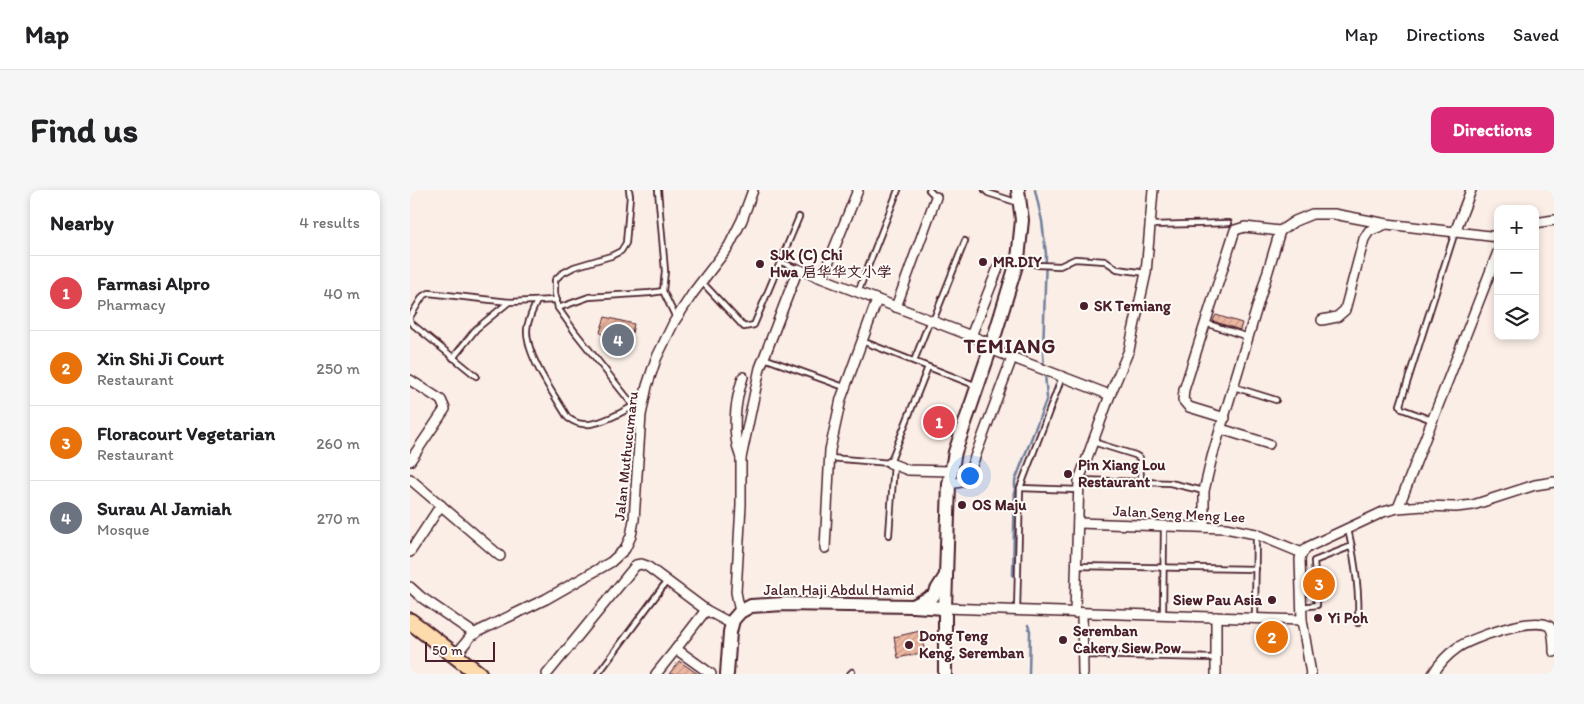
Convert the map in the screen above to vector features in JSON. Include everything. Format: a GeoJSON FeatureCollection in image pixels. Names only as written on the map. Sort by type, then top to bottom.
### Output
{"type":"FeatureCollection","features":[{"type":"Feature","properties":{"kind":"highway"},"geometry":{"type":"LineString","coordinates":[[410,621],[479,674]]}},
{"type":"Feature","properties":{"kind":"street","name":"Jalan Muthucumaru"},"geometry":{"type":"LineString","coordinates":[[455,656],[475,634],[611,562],[625,549],[631,536],[634,520],[641,415],[647,386],[656,359],[676,318],[729,246],[742,220],[753,190]]}},
{"type":"Feature","properties":{"kind":"street"},"geometry":{"type":"LineString","coordinates":[[822,278],[858,190]]}},
{"type":"Feature","properties":{"kind":"street"},"geometry":{"type":"LineString","coordinates":[[946,674],[945,578],[949,484],[955,452],[976,386],[991,347],[1018,259],[1021,236],[1018,190]]}},
{"type":"Feature","properties":{"kind":"street"},"geometry":{"type":"LineString","coordinates":[[1083,674],[1076,566],[1079,480],[1110,395],[1129,350],[1146,273],[1151,225],[1152,190]]}},
{"type":"Feature","properties":{"kind":"street"},"geometry":{"type":"LineString","coordinates":[[1455,232],[1471,190]]}},
{"type":"Feature","properties":{"kind":"street"},"geometry":{"type":"LineString","coordinates":[[896,307],[936,197]]}},
{"type":"Feature","properties":{"kind":"street"},"geometry":{"type":"LineString","coordinates":[[1225,418],[1189,407],[1183,400],[1184,390],[1235,230],[1244,227],[1280,231],[1312,214],[1334,214],[1386,224],[1494,237]]}},
{"type":"Feature","properties":{"kind":"street"},"geometry":{"type":"LineString","coordinates":[[1539,222],[1554,220]]}},
{"type":"Feature","properties":{"kind":"street"},"geometry":{"type":"LineString","coordinates":[[1322,320],[1337,317],[1345,310],[1364,240],[1369,230],[1386,224]]}},
{"type":"Feature","properties":{"kind":"street"},"geometry":{"type":"LineString","coordinates":[[1204,527],[1204,491],[1280,231]]}},
{"type":"Feature","properties":{"kind":"street"},"geometry":{"type":"LineString","coordinates":[[1398,508],[1494,262]]}},
{"type":"Feature","properties":{"kind":"street"},"geometry":{"type":"LineString","coordinates":[[971,336],[1000,263]]}},
{"type":"Feature","properties":{"kind":"street"},"geometry":{"type":"LineString","coordinates":[[727,674],[730,632],[733,620],[740,612],[736,592],[741,506],[741,458],[760,368],[798,269],[971,336],[1012,358],[1110,395]]}},
{"type":"Feature","properties":{"kind":"street"},"geometry":{"type":"LineString","coordinates":[[825,548],[830,458],[845,388],[877,300]]}},
{"type":"Feature","properties":{"kind":"street"},"geometry":{"type":"LineString","coordinates":[[949,484],[961,482],[969,473],[1012,358]]}},
{"type":"Feature","properties":{"kind":"street"},"geometry":{"type":"LineString","coordinates":[[741,458],[737,448],[735,432],[737,395],[743,377]]}},
{"type":"Feature","properties":{"kind":"street"},"geometry":{"type":"LineString","coordinates":[[410,380],[441,400],[445,409],[410,462]]}},
{"type":"Feature","properties":{"kind":"street"},"geometry":{"type":"LineString","coordinates":[[1221,429],[1269,444]]}},
{"type":"Feature","properties":{"kind":"street"},"geometry":{"type":"LineString","coordinates":[[892,464],[908,470],[951,471]]}},
{"type":"Feature","properties":{"kind":"street"},"geometry":{"type":"LineString","coordinates":[[410,479],[500,556]]}},
{"type":"Feature","properties":{"kind":"street"},"geometry":{"type":"LineString","coordinates":[[1311,674],[1301,607],[1300,559],[1302,553],[1308,547],[1383,512],[1398,508],[1473,505],[1535,485],[1554,482]]}},
{"type":"Feature","properties":{"kind":"street"},"geometry":{"type":"LineString","coordinates":[[410,552],[441,505]]}},
{"type":"Feature","properties":{"kind":"street","name":"Jalan Seng Meng Lee"},"geometry":{"type":"LineString","coordinates":[[1078,523],[1225,528],[1256,534],[1302,553]]}},
{"type":"Feature","properties":{"kind":"street"},"geometry":{"type":"LineString","coordinates":[[547,674],[636,565],[647,566],[706,610],[732,624]]}},
{"type":"Feature","properties":{"kind":"street"},"geometry":{"type":"LineString","coordinates":[[913,606],[933,596],[945,578]]}},
{"type":"Feature","properties":{"kind":"street"},"geometry":{"type":"LineString","coordinates":[[410,587],[421,597],[475,634]]}},
{"type":"Feature","properties":{"kind":"street","name":"Jalan Haji Abdul Hamid"},"geometry":{"type":"LineString","coordinates":[[740,612],[751,606],[784,604],[945,608]]}},
{"type":"Feature","properties":{"kind":"street"},"geometry":{"type":"LineString","coordinates":[[913,606],[936,617],[945,635]]}},
{"type":"Feature","properties":{"kind":"street"},"geometry":{"type":"LineString","coordinates":[[945,608],[1302,620]]}},
{"type":"Feature","properties":{"kind":"street"},"geometry":{"type":"LineString","coordinates":[[656,674],[706,610]]}},
{"type":"Feature","properties":{"kind":"street"},"geometry":{"type":"LineString","coordinates":[[1216,617],[1216,674]]}},
{"type":"Feature","properties":{"kind":"street"},"geometry":{"type":"LineString","coordinates":[[1433,674],[1444,659],[1467,642],[1483,635],[1529,624],[1549,626],[1553,632],[1554,652]]}},
{"type":"Feature","properties":{"kind":"street"},"geometry":{"type":"LineString","coordinates":[[676,650],[711,674]]}},
{"type":"Feature","properties":{"kind":"lane"},"geometry":{"type":"LineString","coordinates":[[629,190],[626,243],[621,251],[612,256],[574,267],[561,274],[555,280],[556,300],[558,308],[575,332],[641,415]]}},
{"type":"Feature","properties":{"kind":"lane"},"geometry":{"type":"LineString","coordinates":[[658,190],[665,271],[663,291],[676,318]]}},
{"type":"Feature","properties":{"kind":"lane"},"geometry":{"type":"LineString","coordinates":[[858,292],[898,190]]}},
{"type":"Feature","properties":{"kind":"lane"},"geometry":{"type":"LineString","coordinates":[[929,190],[936,197]]}},
{"type":"Feature","properties":{"kind":"lane"},"geometry":{"type":"LineString","coordinates":[[985,190],[988,193],[1020,204]]}},
{"type":"Feature","properties":{"kind":"lane"},"geometry":{"type":"LineString","coordinates":[[702,282],[744,327],[754,325],[799,217]]}},
{"type":"Feature","properties":{"kind":"lane"},"geometry":{"type":"LineString","coordinates":[[1151,225],[1229,223]]}},
{"type":"Feature","properties":{"kind":"lane"},"geometry":{"type":"LineString","coordinates":[[1433,421],[1402,409],[1400,405],[1455,232]]}},
{"type":"Feature","properties":{"kind":"lane"},"geometry":{"type":"LineString","coordinates":[[914,361],[965,241]]}},
{"type":"Feature","properties":{"kind":"lane"},"geometry":{"type":"LineString","coordinates":[[1018,259],[1038,265],[1050,266],[1060,266],[1071,260],[1080,259],[1105,261],[1117,269],[1146,273]]}},
{"type":"Feature","properties":{"kind":"lane"},"geometry":{"type":"LineString","coordinates":[[781,262],[798,269]]}},
{"type":"Feature","properties":{"kind":"lane"},"geometry":{"type":"LineString","coordinates":[[558,308],[589,297],[650,294],[663,291]]}},
{"type":"Feature","properties":{"kind":"lane"},"geometry":{"type":"LineString","coordinates":[[476,376],[411,323],[410,318],[423,296],[429,292],[508,302],[556,300]]}},
{"type":"Feature","properties":{"kind":"lane"},"geometry":{"type":"LineString","coordinates":[[537,301],[526,328],[527,337],[535,362],[568,418],[576,423],[585,425],[612,416],[633,406]]}},
{"type":"Feature","properties":{"kind":"lane"},"geometry":{"type":"LineString","coordinates":[[453,358],[476,329],[508,302]]}},
{"type":"Feature","properties":{"kind":"lane"},"geometry":{"type":"LineString","coordinates":[[1205,323],[1248,337]]}},
{"type":"Feature","properties":{"kind":"lane"},"geometry":{"type":"LineString","coordinates":[[862,341],[976,386]]}},
{"type":"Feature","properties":{"kind":"lane"},"geometry":{"type":"LineString","coordinates":[[764,358],[845,388]]}},
{"type":"Feature","properties":{"kind":"lane"},"geometry":{"type":"LineString","coordinates":[[889,535],[892,464],[928,367]]}},
{"type":"Feature","properties":{"kind":"lane"},"geometry":{"type":"LineString","coordinates":[[1016,611],[1020,488],[1062,377]]}},
{"type":"Feature","properties":{"kind":"lane"},"geometry":{"type":"LineString","coordinates":[[1234,387],[1276,400]]}},
{"type":"Feature","properties":{"kind":"lane"},"geometry":{"type":"LineString","coordinates":[[1093,442],[1135,454],[1140,458],[1141,482]]}},
{"type":"Feature","properties":{"kind":"lane"},"geometry":{"type":"LineString","coordinates":[[830,458],[892,464]]}},
{"type":"Feature","properties":{"kind":"lane"},"geometry":{"type":"LineString","coordinates":[[1079,480],[1170,483],[1204,491]]}},
{"type":"Feature","properties":{"kind":"lane"},"geometry":{"type":"LineString","coordinates":[[1020,488],[1078,490]]}},
{"type":"Feature","properties":{"kind":"lane"},"geometry":{"type":"LineString","coordinates":[[1163,616],[1164,526]]}},
{"type":"Feature","properties":{"kind":"lane"},"geometry":{"type":"LineString","coordinates":[[1348,529],[1359,598],[1358,623]]}},
{"type":"Feature","properties":{"kind":"lane"},"geometry":{"type":"LineString","coordinates":[[1255,619],[1256,534]]}},
{"type":"Feature","properties":{"kind":"lane"},"geometry":{"type":"LineString","coordinates":[[1301,607],[1317,605],[1314,561],[1352,546]]}},
{"type":"Feature","properties":{"kind":"lane"},"geometry":{"type":"LineString","coordinates":[[1076,566],[1256,569]]}},
{"type":"Feature","properties":{"kind":"lane"},"geometry":{"type":"LineString","coordinates":[[598,674],[668,580]]}},
{"type":"Feature","properties":{"kind":"lane"},"geometry":{"type":"LineString","coordinates":[[1083,655],[1216,658]]}},
{"type":"Feature","properties":{"kind":"building"},"geometry":{"type":"Polygon","coordinates":[[[1216,315],[1242,323],[1240,330],[1213,321],[1216,315]]]}},
{"type":"Feature","properties":{"kind":"building"},"geometry":{"type":"Polygon","coordinates":[[[605,317],[634,324],[628,351],[613,348],[600,332],[605,317]]]}},
{"type":"Feature","properties":{"kind":"building","name":"Dong Teng Keng, Seremban"},"geometry":{"type":"Polygon","coordinates":[[[920,631],[925,652],[898,658],[894,637],[920,631]]]}},
{"type":"Feature","properties":{"kind":"building"},"geometry":{"type":"Polygon","coordinates":[[[679,661],[698,674],[669,674],[679,661]]]}},
{"type":"Feature","properties":{"kind":"waterway"},"geometry":{"type":"LineString","coordinates":[[1035,190],[1042,221],[1046,254],[1044,367]]}},
{"type":"Feature","properties":{"kind":"waterway"},"geometry":{"type":"LineString","coordinates":[[1013,576],[1015,481],[1047,398],[1045,373]]}},
{"type":"Feature","properties":{"kind":"waterway"},"geometry":{"type":"LineString","coordinates":[[1028,625],[1030,631],[1029,674]]}},
{"type":"Feature","properties":{"kind":"place","name":"MR.DIY"},"geometry":{"type":"Point","coordinates":[983,262]}},
{"type":"Feature","properties":{"kind":"place","name":"SJK (C) Chi Hwa 启华华文小学"},"geometry":{"type":"Point","coordinates":[760,264]}},
{"type":"Feature","properties":{"kind":"place","name":"SK Temiang"},"geometry":{"type":"Point","coordinates":[1084,306]}},
{"type":"Feature","properties":{"kind":"place","name":"Surau Al Jamiah"},"geometry":{"type":"Point","coordinates":[618,340]}},
{"type":"Feature","properties":{"kind":"place","name":"Farmasi Alpro"},"geometry":{"type":"Point","coordinates":[939,422]}},
{"type":"Feature","properties":{"kind":"place","name":"Pin Xiang Lou Restaurant"},"geometry":{"type":"Point","coordinates":[1068,474]}},
{"type":"Feature","properties":{"kind":"place","name":"OS Maju"},"geometry":{"type":"Point","coordinates":[962,505]}},
{"type":"Feature","properties":{"kind":"place","name":"Floracourt Vegetarian"},"geometry":{"type":"Point","coordinates":[1319,584]}},
{"type":"Feature","properties":{"kind":"place","name":"Siew Pau Asia"},"geometry":{"type":"Point","coordinates":[1272,600]}},
{"type":"Feature","properties":{"kind":"place","name":"Yi Poh"},"geometry":{"type":"Point","coordinates":[1318,618]}},
{"type":"Feature","properties":{"kind":"place","name":"Xin Shi Ji Court"},"geometry":{"type":"Point","coordinates":[1272,637]}},
{"type":"Feature","properties":{"kind":"place","name":"Seremban Cakery Siew Pow"},"geometry":{"type":"Point","coordinates":[1063,640]}},
{"type":"Feature","properties":{"kind":"place","name":"Dong Teng Keng, Seremban"},"geometry":{"type":"Point","coordinates":[909,645]}},
{"type":"Feature","properties":{"kind":"district","name":"TEMIANG"},"geometry":{"type":"Point","coordinates":[1010,346]}}]}
